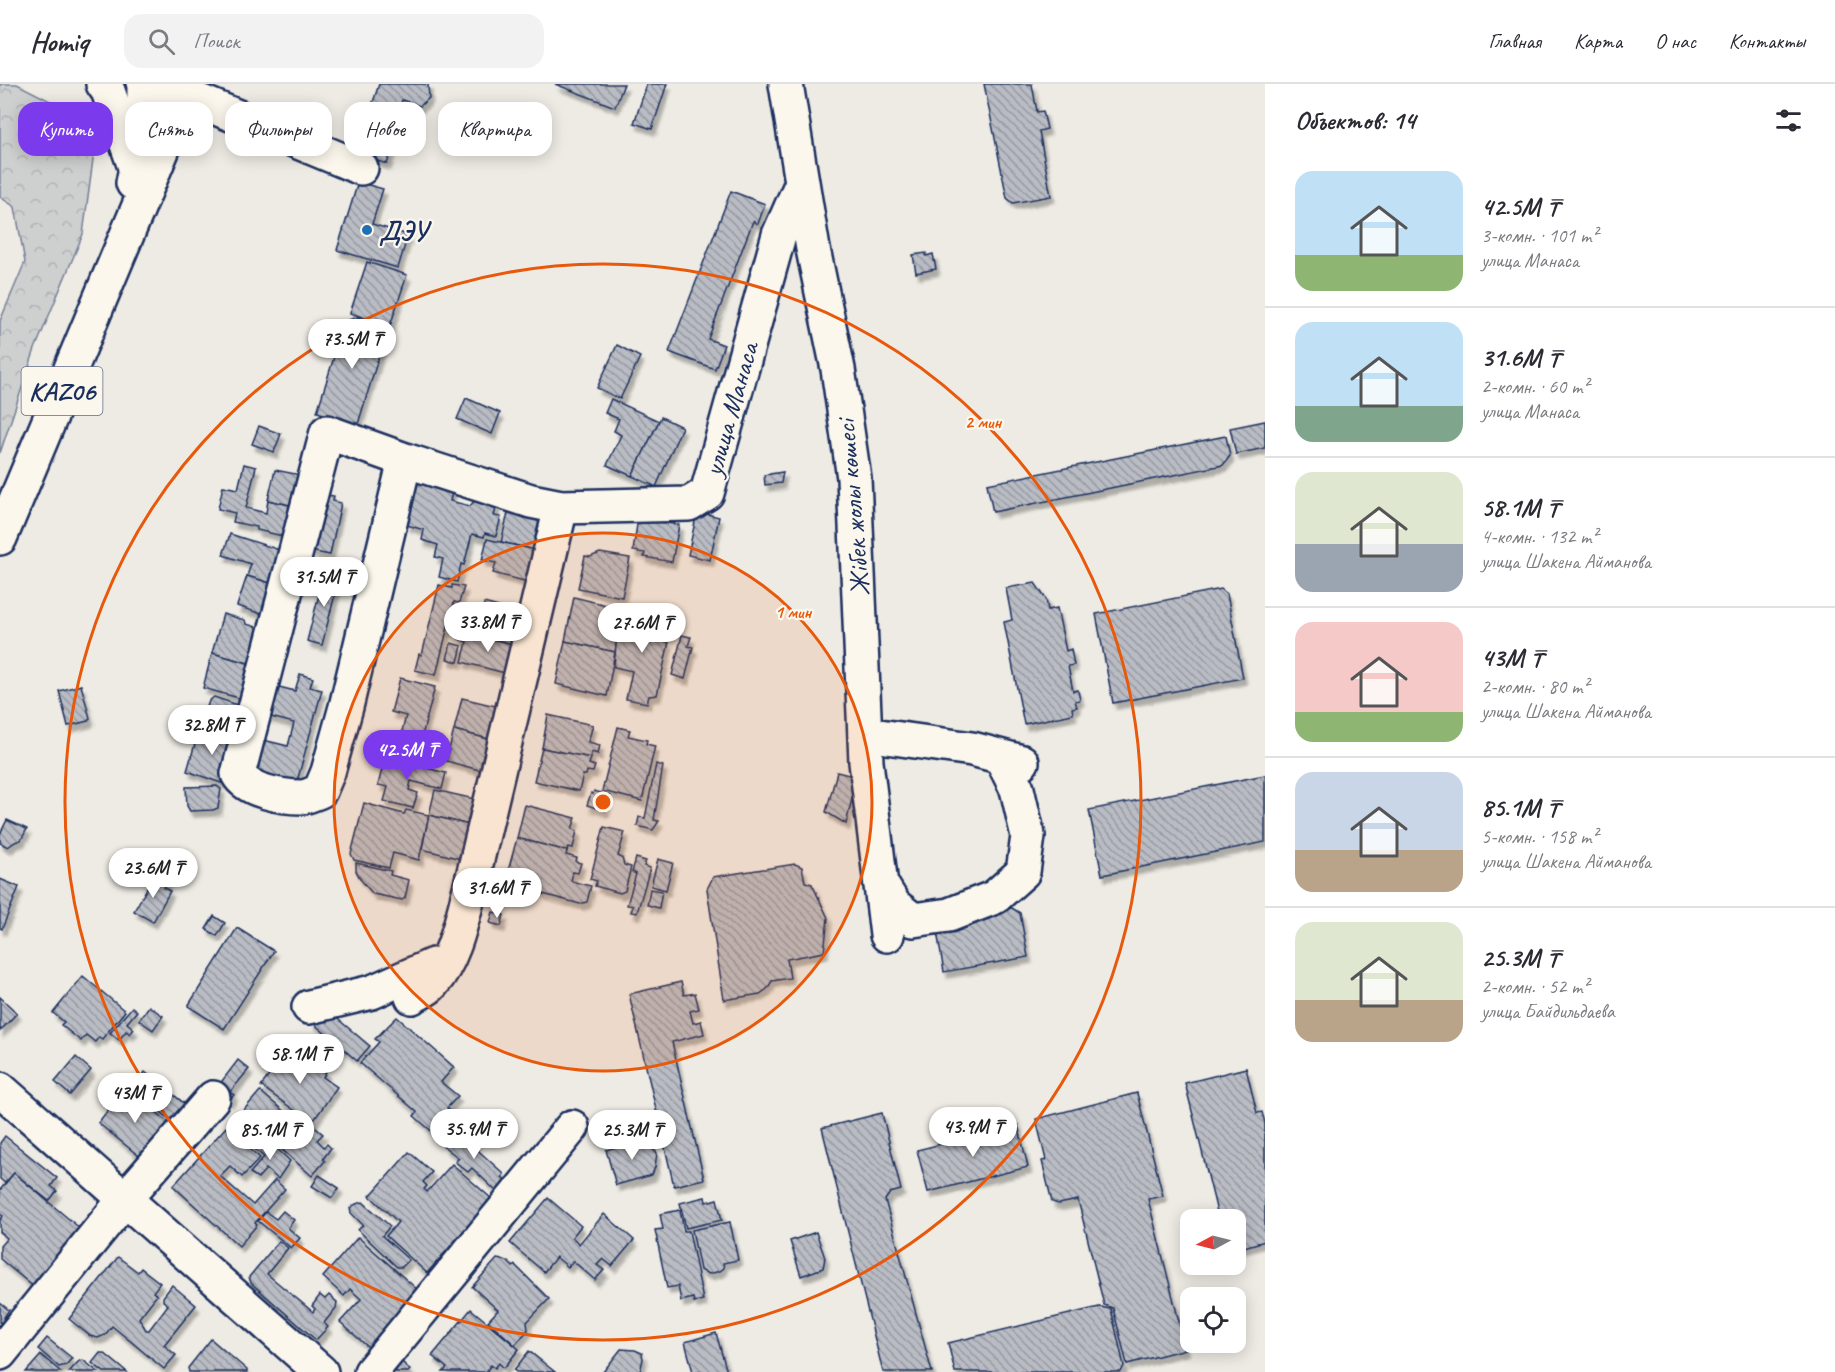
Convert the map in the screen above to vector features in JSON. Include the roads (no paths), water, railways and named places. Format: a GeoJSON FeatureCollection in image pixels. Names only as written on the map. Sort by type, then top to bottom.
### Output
{"type":"FeatureCollection","features":[{"type":"Feature","properties":{"kind":"main road","name":"KAZ06"},"geometry":{"type":"LineString","coordinates":[[103,84],[108,91],[136,169]]}},
{"type":"Feature","properties":{"kind":"main road","name":"KAZ06"},"geometry":{"type":"LineString","coordinates":[[123,243],[144,126],[144,84]]}},
{"type":"Feature","properties":{"kind":"main road","name":"Жібек жолы көшесі"},"geometry":{"type":"LineString","coordinates":[[786,84],[801,184],[838,369],[854,478],[866,762],[887,935]]}},
{"type":"Feature","properties":{"kind":"main road","name":"KAZ06"},"geometry":{"type":"LineString","coordinates":[[0,538],[170,132],[183,88]]}},
{"type":"Feature","properties":{"kind":"main road"},"geometry":{"type":"LineString","coordinates":[[183,88],[360,168]]}},
{"type":"Feature","properties":{"kind":"main road","name":"улица Манаса"},"geometry":{"type":"LineString","coordinates":[[405,460],[346,707],[320,791],[303,797],[255,788],[242,781],[238,774],[327,432],[531,501],[561,507],[689,504],[707,493],[779,235],[801,184]]}},
{"type":"Feature","properties":{"kind":"main road"},"geometry":{"type":"LineString","coordinates":[[412,997],[430,986],[444,967],[458,934],[561,507]]}},
{"type":"Feature","properties":{"kind":"main road"},"geometry":{"type":"LineString","coordinates":[[865,734],[972,749],[1015,760],[1017,789],[1029,836],[1023,872],[995,897],[949,915],[914,920],[894,905],[881,884]]}},
{"type":"Feature","properties":{"kind":"main road"},"geometry":{"type":"LineString","coordinates":[[309,1007],[372,992],[415,975],[448,957]]}},
{"type":"Feature","properties":{"kind":"main road"},"geometry":{"type":"LineString","coordinates":[[0,1089],[321,1372]]}},
{"type":"Feature","properties":{"kind":"main road"},"geometry":{"type":"LineString","coordinates":[[0,1353],[125,1199],[213,1098]]}},
{"type":"Feature","properties":{"kind":"main road"},"geometry":{"type":"LineString","coordinates":[[371,1372],[572,1126]]}},
{"type":"Feature","properties":{"kind":"place","name":"ДЭУ"},"geometry":{"type":"Point","coordinates":[367,230]}}]}
